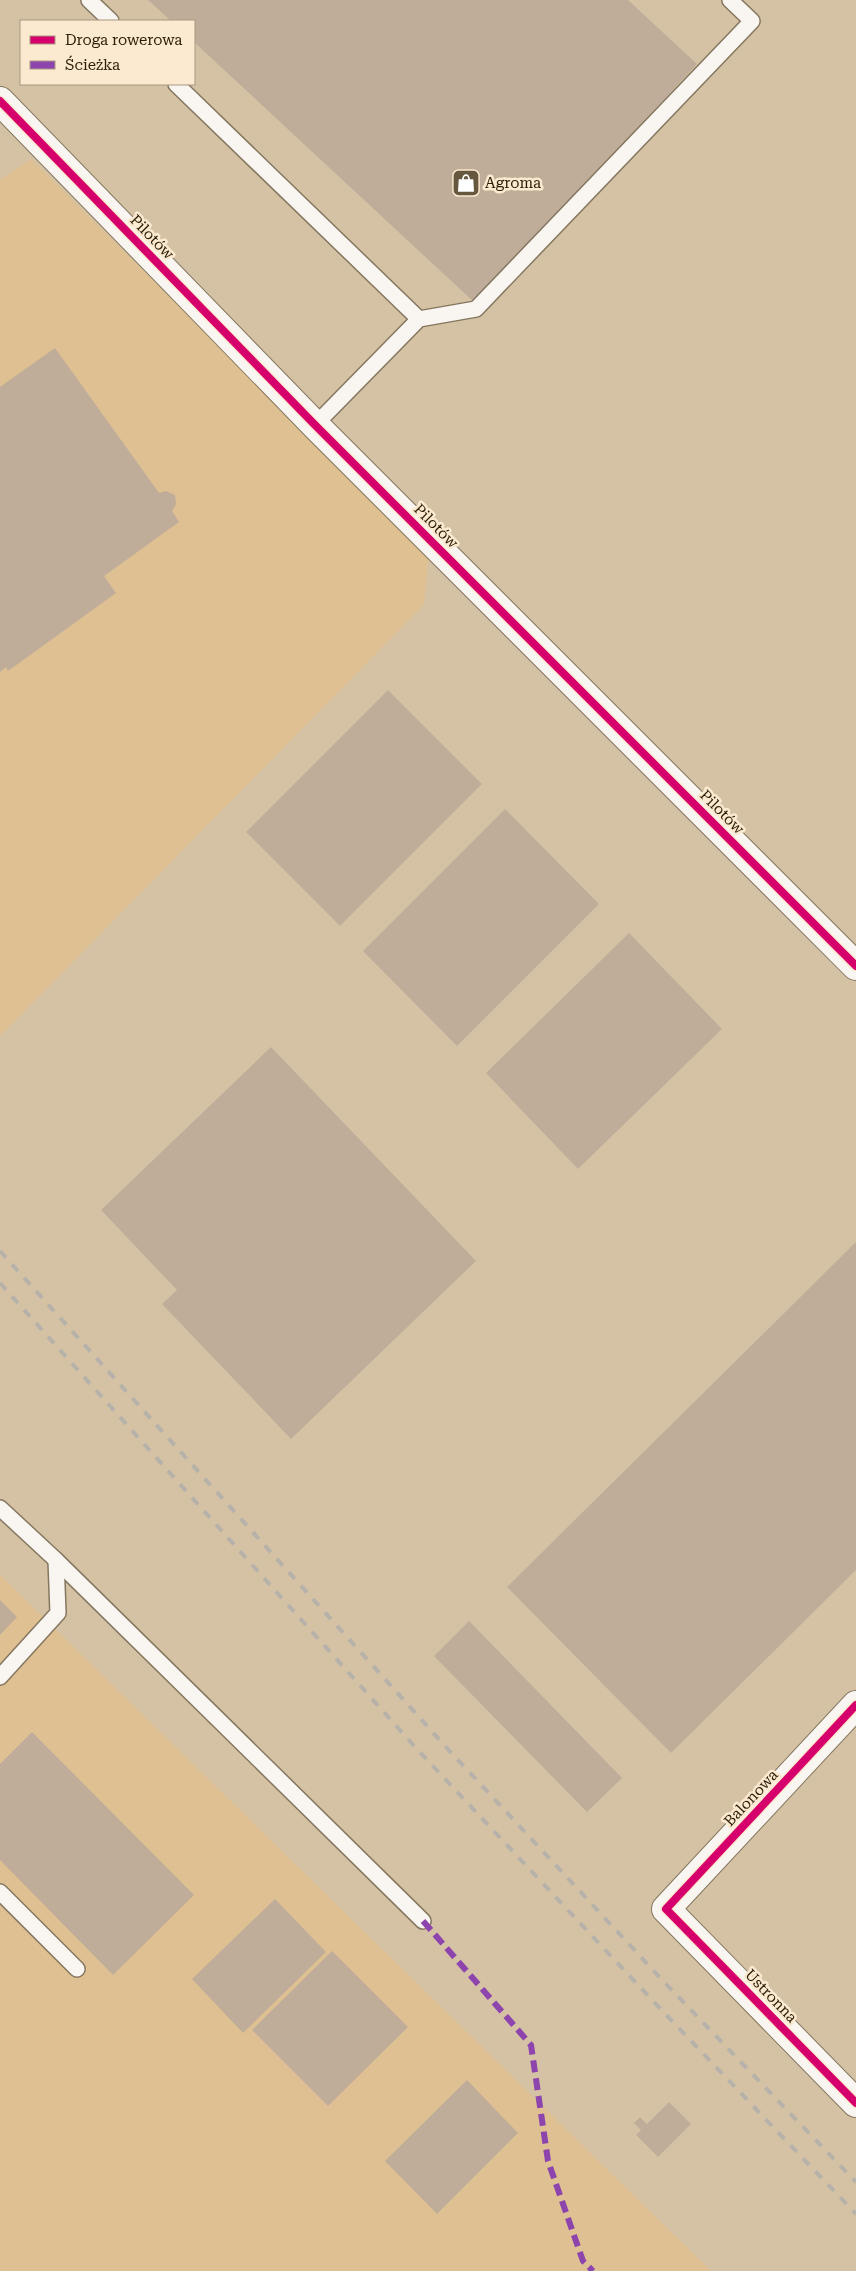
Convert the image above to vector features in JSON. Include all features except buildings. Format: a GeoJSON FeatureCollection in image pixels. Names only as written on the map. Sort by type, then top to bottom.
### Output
{"type":"FeatureCollection","features":[{"type":"Feature","properties":{"kind":"street","name":"Pilotów"},"geometry":{"type":"LineString","coordinates":[[0,101],[315,425],[856,966]]}},
{"type":"Feature","properties":{"kind":"street","name":"Balonowa"},"geometry":{"type":"LineString","coordinates":[[666,1909],[856,1705]]}},
{"type":"Feature","properties":{"kind":"street","name":"Ustronna"},"geometry":{"type":"LineString","coordinates":[[666,1909],[856,2103]]}},
{"type":"Feature","properties":{"kind":"lane"},"geometry":{"type":"LineString","coordinates":[[89,0],[110,20]]}},
{"type":"Feature","properties":{"kind":"lane"},"geometry":{"type":"LineString","coordinates":[[315,425],[419,319],[476,309],[752,21],[730,0]]}},
{"type":"Feature","properties":{"kind":"lane"},"geometry":{"type":"LineString","coordinates":[[177,85],[419,319]]}},
{"type":"Feature","properties":{"kind":"lane"},"geometry":{"type":"LineString","coordinates":[[0,1508],[56,1560],[423,1921]]}},
{"type":"Feature","properties":{"kind":"lane"},"geometry":{"type":"LineString","coordinates":[[0,1677],[58,1613],[56,1560]]}},
{"type":"Feature","properties":{"kind":"lane"},"geometry":{"type":"LineString","coordinates":[[0,1892],[77,1969]]}},
{"type":"Feature","properties":{"kind":"shaded area"},"geometry":{"type":"Polygon","coordinates":[[[31,159],[429,554],[424,605],[0,1036],[0,180],[31,159]]]}},
{"type":"Feature","properties":{"kind":"shaded area"},"geometry":{"type":"Polygon","coordinates":[[[0,1575],[711,2271],[0,2271],[0,1575]]]}},
{"type":"Feature","properties":{"kind":"railway"},"geometry":{"type":"LineString","coordinates":[[0,1251],[446,1747],[666,1984],[856,2182]]}},
{"type":"Feature","properties":{"kind":"railway"},"geometry":{"type":"LineString","coordinates":[[0,1283],[416,1748],[856,2214]]}},
{"type":"Feature","properties":{"kind":"marked path"},"geometry":{"type":"LineString","coordinates":[[423,1921],[531,2045],[548,2161],[583,2261],[593,2271]]}},
{"type":"Feature","properties":{"kind":"cycle path"},"geometry":{"type":"LineString","coordinates":[[0,101],[315,425],[856,966]]}},
{"type":"Feature","properties":{"kind":"cycle path"},"geometry":{"type":"LineString","coordinates":[[856,1705],[666,1909],[856,2103]]}},
{"type":"Feature","properties":{"kind":"place","name":"Agroma"},"geometry":{"type":"Point","coordinates":[466,183]}}]}
